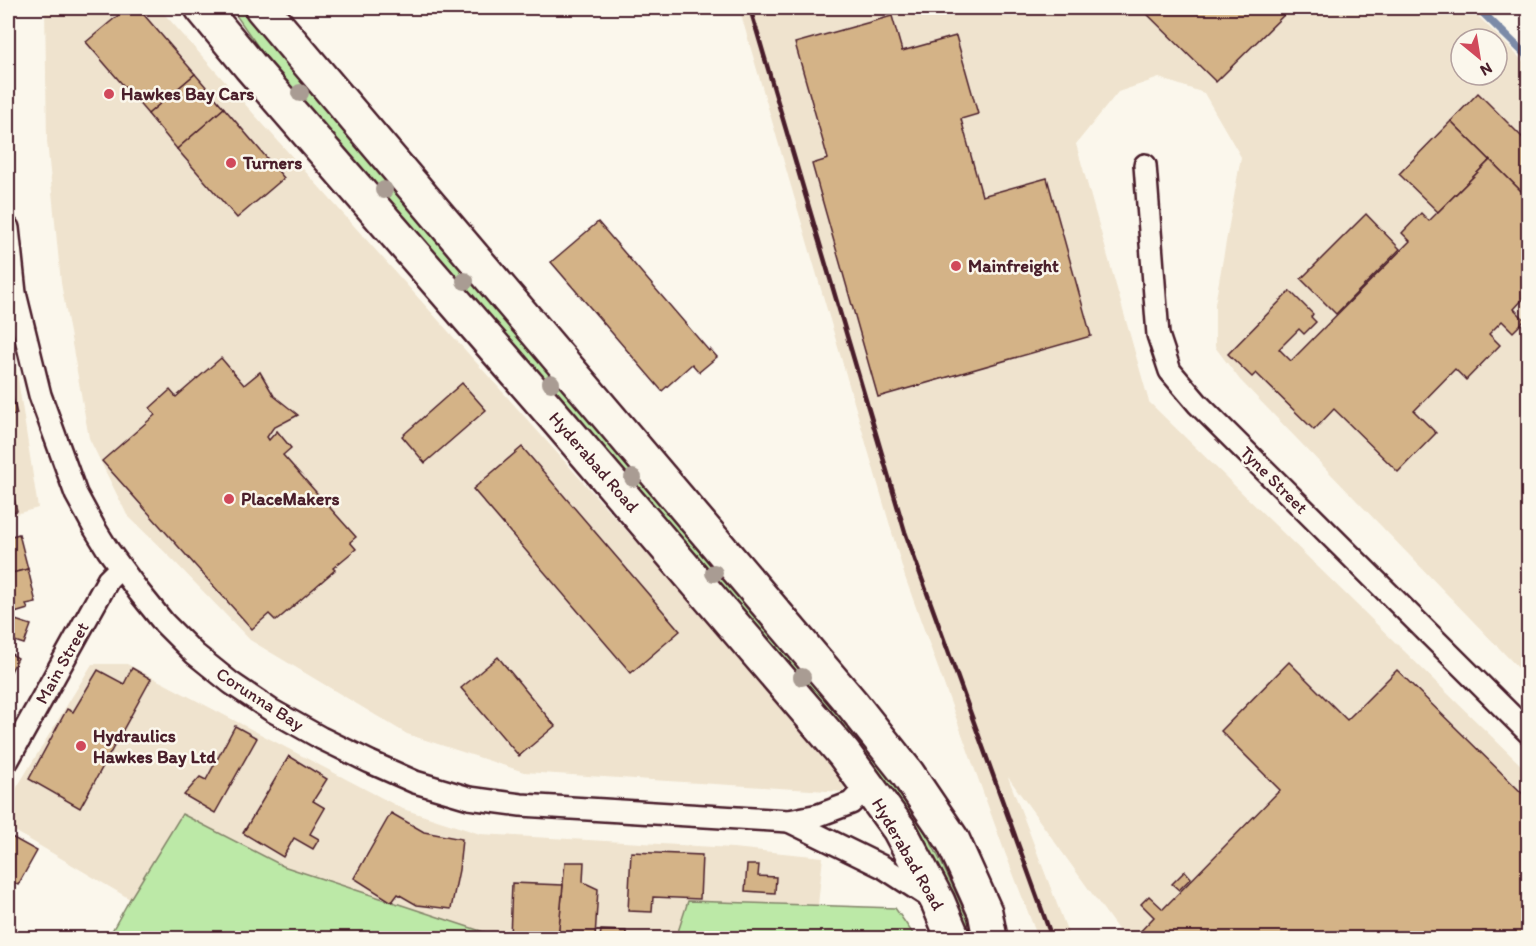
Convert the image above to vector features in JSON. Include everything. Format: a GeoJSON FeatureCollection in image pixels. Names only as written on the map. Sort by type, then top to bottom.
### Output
{"type":"FeatureCollection","features":[{"type":"Feature","properties":{"kind":"highway","name":"Hyderabad Road"},"geometry":{"type":"LineString","coordinates":[[202,8],[844,754],[899,830],[938,902],[953,939]]}},
{"type":"Feature","properties":{"kind":"highway"},"geometry":{"type":"LineString","coordinates":[[262,8],[830,678],[907,773],[953,841],[992,930]]}},
{"type":"Feature","properties":{"kind":"street","name":"Tyne Street"},"geometry":{"type":"LineString","coordinates":[[1145,165],[1158,335],[1170,371],[1198,404],[1528,732]]}},
{"type":"Feature","properties":{"kind":"street","name":"Corunna Bay"},"geometry":{"type":"LineString","coordinates":[[8,228],[15,293],[40,395],[76,494],[95,529],[120,568],[172,631],[195,654],[231,683],[271,710],[321,738],[415,782],[469,798],[521,805],[789,821],[851,803],[868,785]]}},
{"type":"Feature","properties":{"kind":"street","name":"Main Street"},"geometry":{"type":"LineString","coordinates":[[8,760],[108,580],[120,568]]}},
{"type":"Feature","properties":{"kind":"street","name":"Corunna Bay"},"geometry":{"type":"LineString","coordinates":[[789,821],[883,867],[938,902]]}},
{"type":"Feature","properties":{"kind":"shaded area"},"geometry":{"type":"Polygon","coordinates":[[[45,8],[159,8],[848,778],[843,792],[524,772],[407,734],[250,640],[127,515],[89,438],[61,283],[47,141],[45,8]]]}},
{"type":"Feature","properties":{"kind":"shaded area"},"geometry":{"type":"Polygon","coordinates":[[[739,8],[1470,8],[1489,27],[1449,27],[1449,87],[1509,87],[1509,47],[1528,66],[1528,678],[1240,380],[1215,347],[1215,304],[1241,157],[1204,93],[1159,78],[1118,92],[1076,144],[1149,402],[1528,772],[1528,938],[1124,938],[1008,777],[1070,938],[1038,938],[905,577],[739,8]]]}},
{"type":"Feature","properties":{"kind":"shaded area"},"geometry":{"type":"Polygon","coordinates":[[[8,315],[38,508],[8,516],[8,315]]]}},
{"type":"Feature","properties":{"kind":"shaded area"},"geometry":{"type":"Polygon","coordinates":[[[92,664],[127,664],[403,809],[480,834],[733,848],[823,857],[818,905],[688,901],[676,938],[499,938],[283,866],[182,814],[130,899],[8,827],[8,802],[92,664]]]}},
{"type":"Feature","properties":{"kind":"green space"},"geometry":{"type":"Polygon","coordinates":[[[231,8],[244,8],[807,671],[887,773],[916,816],[942,863],[976,938],[967,938],[943,884],[282,81],[231,8]]]}},
{"type":"Feature","properties":{"kind":"green space"},"geometry":{"type":"Polygon","coordinates":[[[182,814],[283,866],[502,938],[108,938],[182,814]]]}},
{"type":"Feature","properties":{"kind":"green space"},"geometry":{"type":"Polygon","coordinates":[[[688,901],[895,908],[916,938],[676,938],[688,901]]]}},
{"type":"Feature","properties":{"kind":"building"},"geometry":{"type":"Polygon","coordinates":[[[127,8],[138,8],[195,74],[148,114],[86,42],[127,8]]]}},
{"type":"Feature","properties":{"kind":"building"},"geometry":{"type":"Polygon","coordinates":[[[1141,8],[1291,8],[1216,82],[1141,8]]]}},
{"type":"Feature","properties":{"kind":"building","name":"Mainfreight"},"geometry":{"type":"Polygon","coordinates":[[[892,16],[902,51],[956,36],[978,114],[961,119],[982,196],[1047,178],[1091,336],[878,397],[812,164],[828,159],[795,43],[892,16]]]}},
{"type":"Feature","properties":{"kind":"building"},"geometry":{"type":"Polygon","coordinates":[[[195,74],[224,108],[177,149],[148,114],[195,74]]]}},
{"type":"Feature","properties":{"kind":"building"},"geometry":{"type":"Polygon","coordinates":[[[1478,93],[1528,143],[1528,198],[1451,121],[1478,93]]]}},
{"type":"Feature","properties":{"kind":"building","name":"Turners"},"geometry":{"type":"Polygon","coordinates":[[[224,108],[284,178],[237,218],[177,149],[224,108]]]}},
{"type":"Feature","properties":{"kind":"building"},"geometry":{"type":"Polygon","coordinates":[[[1451,121],[1490,160],[1438,212],[1399,174],[1451,121]]]}},
{"type":"Feature","properties":{"kind":"building"},"geometry":{"type":"Polygon","coordinates":[[[1490,160],[1528,198],[1528,301],[1525,297],[1514,309],[1525,320],[1513,332],[1502,321],[1489,334],[1500,345],[1466,380],[1455,369],[1414,411],[1436,433],[1398,472],[1334,409],[1314,430],[1256,373],[1252,377],[1228,354],[1290,291],[1313,314],[1311,317],[1316,322],[1304,334],[1299,329],[1279,349],[1291,361],[1410,241],[1402,233],[1421,213],[1429,221],[1490,160]]]}},
{"type":"Feature","properties":{"kind":"building"},"geometry":{"type":"Polygon","coordinates":[[[1366,214],[1400,249],[1336,314],[1301,279],[1366,214]]]}},
{"type":"Feature","properties":{"kind":"building"},"geometry":{"type":"Polygon","coordinates":[[[598,222],[709,351],[710,349],[717,357],[699,372],[692,364],[662,391],[551,262],[598,222]]]}},
{"type":"Feature","properties":{"kind":"building","name":"PlaceMakers"},"geometry":{"type":"Polygon","coordinates":[[[221,358],[244,385],[260,372],[274,396],[298,415],[273,428],[267,437],[269,440],[277,431],[291,448],[283,455],[356,537],[350,542],[356,549],[333,568],[335,570],[276,621],[269,614],[252,629],[102,461],[155,415],[150,408],[170,390],[176,397],[221,358]]]}},
{"type":"Feature","properties":{"kind":"building"},"geometry":{"type":"Polygon","coordinates":[[[8,379],[17,414],[8,417],[8,379]]]}},
{"type":"Feature","properties":{"kind":"building"},"geometry":{"type":"Polygon","coordinates":[[[462,383],[486,410],[425,463],[402,436],[462,383]]]}},
{"type":"Feature","properties":{"kind":"building"},"geometry":{"type":"Polygon","coordinates":[[[522,447],[680,631],[631,673],[473,489],[522,447]]]}},
{"type":"Feature","properties":{"kind":"building"},"geometry":{"type":"Polygon","coordinates":[[[8,472],[17,511],[8,513],[8,472]]]}},
{"type":"Feature","properties":{"kind":"building"},"geometry":{"type":"Polygon","coordinates":[[[19,534],[28,569],[8,574],[8,537],[19,534]]]}},
{"type":"Feature","properties":{"kind":"building"},"geometry":{"type":"Polygon","coordinates":[[[28,569],[36,603],[26,605],[28,609],[8,615],[8,574],[28,569]]]}},
{"type":"Feature","properties":{"kind":"building"},"geometry":{"type":"Polygon","coordinates":[[[9,618],[31,625],[24,644],[8,639],[9,618]]]}},
{"type":"Feature","properties":{"kind":"building"},"geometry":{"type":"Polygon","coordinates":[[[8,652],[18,658],[8,677],[8,652]]]}},
{"type":"Feature","properties":{"kind":"building"},"geometry":{"type":"Polygon","coordinates":[[[498,657],[555,726],[519,756],[461,688],[498,657]]]}},
{"type":"Feature","properties":{"kind":"building"},"geometry":{"type":"Polygon","coordinates":[[[1289,662],[1347,720],[1397,670],[1528,799],[1528,938],[1135,937],[1154,917],[1141,904],[1149,896],[1163,909],[1280,790],[1221,731],[1289,662]]]}},
{"type":"Feature","properties":{"kind":"building","name":"Hydraulics Hawkes Bay Ltd"},"geometry":{"type":"Polygon","coordinates":[[[132,668],[151,679],[80,808],[29,779],[67,709],[73,712],[98,670],[124,684],[132,668]]]}},
{"type":"Feature","properties":{"kind":"building"},"geometry":{"type":"Polygon","coordinates":[[[235,726],[257,738],[215,813],[184,795],[200,777],[206,780],[235,726]]]}},
{"type":"Feature","properties":{"kind":"building"},"geometry":{"type":"Polygon","coordinates":[[[289,756],[327,779],[313,801],[325,808],[310,834],[319,839],[313,849],[294,838],[283,857],[243,833],[289,756]]]}},
{"type":"Feature","properties":{"kind":"building"},"geometry":{"type":"Polygon","coordinates":[[[391,813],[424,832],[462,839],[459,870],[451,909],[417,905],[398,894],[392,902],[354,878],[391,813]]]}},
{"type":"Feature","properties":{"kind":"building"},"geometry":{"type":"Polygon","coordinates":[[[8,835],[37,851],[18,885],[8,879],[8,835]]]}},
{"type":"Feature","properties":{"kind":"building"},"geometry":{"type":"Polygon","coordinates":[[[631,852],[702,855],[700,899],[653,897],[652,912],[628,911],[631,852]]]}},
{"type":"Feature","properties":{"kind":"building"},"geometry":{"type":"Polygon","coordinates":[[[565,862],[584,862],[583,882],[598,889],[595,938],[558,938],[565,862]]]}},
{"type":"Feature","properties":{"kind":"building"},"geometry":{"type":"Polygon","coordinates":[[[747,865],[759,865],[758,876],[776,877],[775,893],[745,891],[747,865]]]}},
{"type":"Feature","properties":{"kind":"building"},"geometry":{"type":"Polygon","coordinates":[[[1185,871],[1191,878],[1179,890],[1172,884],[1185,871]]]}},
{"type":"Feature","properties":{"kind":"building"},"geometry":{"type":"Polygon","coordinates":[[[512,883],[563,885],[558,938],[510,938],[512,883]]]}},
{"type":"Feature","properties":{"kind":"building"},"geometry":{"type":"Polygon","coordinates":[[[601,930],[626,931],[626,938],[600,938],[601,930]]]}},
{"type":"Feature","properties":{"kind":"waterway"},"geometry":{"type":"LineString","coordinates":[[1478,8],[1528,57]]}},
{"type":"Feature","properties":{"kind":"railway"},"geometry":{"type":"LineString","coordinates":[[750,8],[905,532],[1052,938]]}},
{"type":"Feature","properties":{"kind":"place","name":"Hawkes Bay Cars"},"geometry":{"type":"Point","coordinates":[109,94]}},
{"type":"Feature","properties":{"kind":"place","name":"Turners"},"geometry":{"type":"Point","coordinates":[231,163]}},
{"type":"Feature","properties":{"kind":"place","name":"Mainfreight"},"geometry":{"type":"Point","coordinates":[956,266]}},
{"type":"Feature","properties":{"kind":"place","name":"PlaceMakers"},"geometry":{"type":"Point","coordinates":[229,499]}},
{"type":"Feature","properties":{"kind":"place","name":"Hydraulics Hawkes Bay Ltd"},"geometry":{"type":"Point","coordinates":[81,746]}}]}
